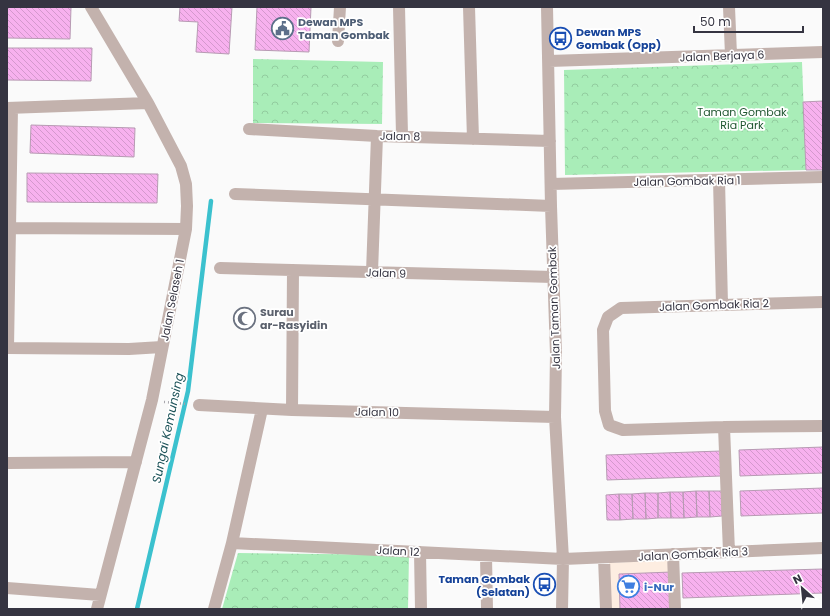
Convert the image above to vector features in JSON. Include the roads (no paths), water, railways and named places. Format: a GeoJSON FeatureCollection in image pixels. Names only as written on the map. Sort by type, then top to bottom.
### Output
{"type":"FeatureCollection","features":[{"type":"Feature","properties":{"kind":"street","name":"Jalan Selaseh 1"},"geometry":{"type":"LineString","coordinates":[[91,7],[148,103],[181,166],[186,184],[187,206],[186,229],[152,400],[97,609]]}},
{"type":"Feature","properties":{"kind":"street"},"geometry":{"type":"LineString","coordinates":[[338,41],[340,7]]}},
{"type":"Feature","properties":{"kind":"street"},"geometry":{"type":"LineString","coordinates":[[399,7],[402,136]]}},
{"type":"Feature","properties":{"kind":"street"},"geometry":{"type":"LineString","coordinates":[[469,7],[473,139]]}},
{"type":"Feature","properties":{"kind":"street","name":"Jalan Taman Gombak"},"geometry":{"type":"LineString","coordinates":[[547,7],[556,354],[555,417],[563,559],[562,609]]}},
{"type":"Feature","properties":{"kind":"street"},"geometry":{"type":"LineString","coordinates":[[729,7],[731,55]]}},
{"type":"Feature","properties":{"kind":"street","name":"Jalan Berjaya 6"},"geometry":{"type":"LineString","coordinates":[[548,61],[823,52]]}},
{"type":"Feature","properties":{"kind":"street"},"geometry":{"type":"LineString","coordinates":[[148,103],[9,108],[10,228],[8,348],[162,348]]}},
{"type":"Feature","properties":{"kind":"street","name":"Jalan 8"},"geometry":{"type":"LineString","coordinates":[[249,129],[377,136],[550,141]]}},
{"type":"Feature","properties":{"kind":"street"},"geometry":{"type":"LineString","coordinates":[[372,272],[377,136]]}},
{"type":"Feature","properties":{"kind":"street","name":"Jalan Gombak Ria 1"},"geometry":{"type":"LineString","coordinates":[[551,184],[823,177]]}},
{"type":"Feature","properties":{"kind":"street"},"geometry":{"type":"LineString","coordinates":[[719,180],[722,304]]}},
{"type":"Feature","properties":{"kind":"street"},"geometry":{"type":"LineString","coordinates":[[235,194],[551,206]]}},
{"type":"Feature","properties":{"kind":"street"},"geometry":{"type":"LineString","coordinates":[[10,228],[186,229]]}},
{"type":"Feature","properties":{"kind":"street","name":"Jalan 9"},"geometry":{"type":"LineString","coordinates":[[220,268],[553,277]]}},
{"type":"Feature","properties":{"kind":"street"},"geometry":{"type":"LineString","coordinates":[[292,410],[293,270]]}},
{"type":"Feature","properties":{"kind":"street","name":"Jalan Gombak Ria 2"},"geometry":{"type":"LineString","coordinates":[[724,427],[623,430],[609,425],[605,411],[603,330],[608,317],[621,308],[823,302]]}},
{"type":"Feature","properties":{"kind":"street","name":"Jalan 10"},"geometry":{"type":"LineString","coordinates":[[199,405],[262,409],[555,417]]}},
{"type":"Feature","properties":{"kind":"street"},"geometry":{"type":"LineString","coordinates":[[214,609],[232,543],[262,409]]}},
{"type":"Feature","properties":{"kind":"street"},"geometry":{"type":"LineString","coordinates":[[729,552],[724,427],[823,426]]}},
{"type":"Feature","properties":{"kind":"street"},"geometry":{"type":"LineString","coordinates":[[7,462],[136,462]]}},
{"type":"Feature","properties":{"kind":"street","name":"Jalan 12"},"geometry":{"type":"LineString","coordinates":[[232,543],[563,559]]}},
{"type":"Feature","properties":{"kind":"street","name":"Jalan Gombak Ria 3"},"geometry":{"type":"LineString","coordinates":[[563,559],[823,548]]}},
{"type":"Feature","properties":{"kind":"street"},"geometry":{"type":"LineString","coordinates":[[420,552],[421,609]]}},
{"type":"Feature","properties":{"kind":"street"},"geometry":{"type":"LineString","coordinates":[[673,554],[676,609]]}},
{"type":"Feature","properties":{"kind":"street"},"geometry":{"type":"LineString","coordinates":[[486,556],[487,609]]}},
{"type":"Feature","properties":{"kind":"street"},"geometry":{"type":"LineString","coordinates":[[604,558],[606,609]]}},
{"type":"Feature","properties":{"kind":"street"},"geometry":{"type":"LineString","coordinates":[[7,588],[100,595]]}},
{"type":"Feature","properties":{"kind":"waterway","name":"Sungai Kemunsing"},"geometry":{"type":"LineString","coordinates":[[137,609],[188,391],[211,201]]}},
{"type":"Feature","properties":{"kind":"place","name":"Dewan MPS Taman Gombak"},"geometry":{"type":"Point","coordinates":[283,28]}},
{"type":"Feature","properties":{"kind":"place","name":"Dewan MPS Gombak (Opp)"},"geometry":{"type":"Point","coordinates":[561,38]}},
{"type":"Feature","properties":{"kind":"place","name":"Surau ar-Rasyidin"},"geometry":{"type":"Point","coordinates":[244,318]}},
{"type":"Feature","properties":{"kind":"place","name":"Taman Gombak (Selatan)"},"geometry":{"type":"Point","coordinates":[545,585]}},
{"type":"Feature","properties":{"kind":"place","name":"i-Nur"},"geometry":{"type":"Point","coordinates":[628,587]}},
{"type":"Feature","properties":{"kind":"park label","name":"Taman Gombak Ria Park"},"geometry":{"type":"Point","coordinates":[742,118]}}]}
